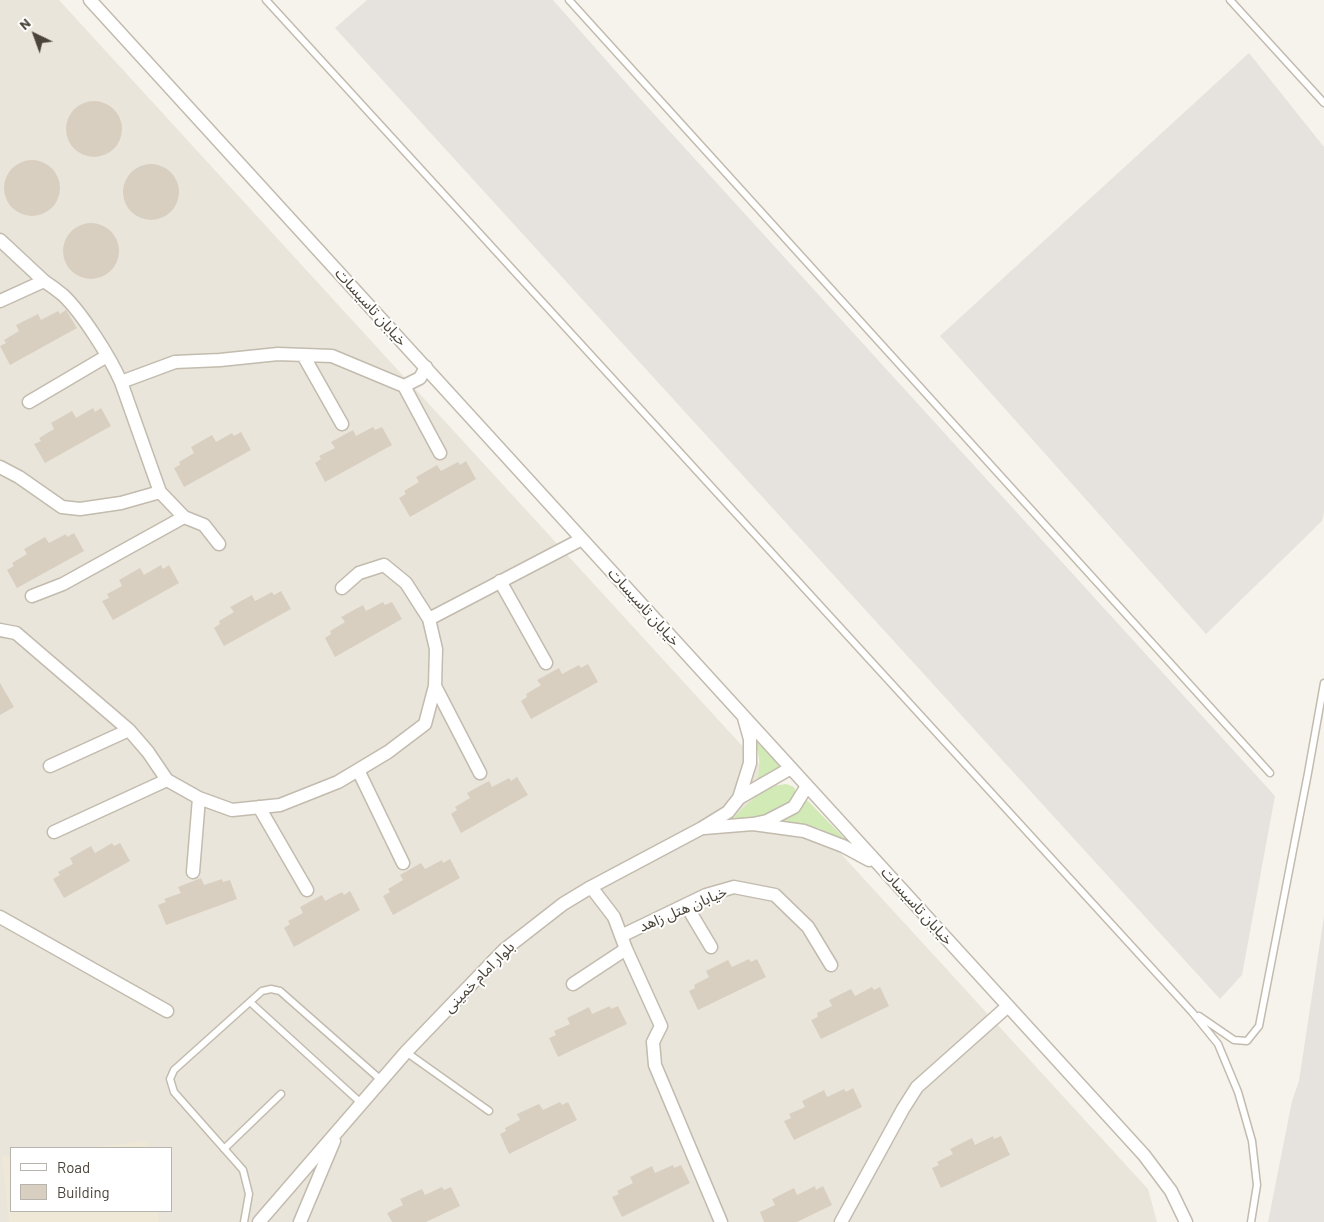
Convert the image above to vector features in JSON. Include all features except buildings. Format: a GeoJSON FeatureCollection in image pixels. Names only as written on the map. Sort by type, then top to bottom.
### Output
{"type":"FeatureCollection","features":[{"type":"Feature","properties":{"kind":"street","name":"خیابان تاسیسات"},"geometry":{"type":"LineString","coordinates":[[90,0],[1144,1155],[1171,1190],[1186,1222]]}},
{"type":"Feature","properties":{"kind":"street"},"geometry":{"type":"LineString","coordinates":[[0,240],[44,281],[62,294],[78,311],[121,382],[160,492],[184,517],[204,525],[219,544]]}},
{"type":"Feature","properties":{"kind":"street"},"geometry":{"type":"LineString","coordinates":[[0,301],[44,281]]}},
{"type":"Feature","properties":{"kind":"street"},"geometry":{"type":"LineString","coordinates":[[121,382],[175,362],[278,354],[332,356],[404,386],[440,453]]}},
{"type":"Feature","properties":{"kind":"street"},"geometry":{"type":"LineString","coordinates":[[303,355],[342,424]]}},
{"type":"Feature","properties":{"kind":"street"},"geometry":{"type":"LineString","coordinates":[[29,402],[107,356]]}},
{"type":"Feature","properties":{"kind":"street"},"geometry":{"type":"LineString","coordinates":[[404,386],[420,378],[426,367]]}},
{"type":"Feature","properties":{"kind":"street"},"geometry":{"type":"LineString","coordinates":[[0,467],[19,477],[62,506],[80,509],[113,504],[160,492]]}},
{"type":"Feature","properties":{"kind":"street"},"geometry":{"type":"LineString","coordinates":[[32,596],[63,584],[184,517]]}},
{"type":"Feature","properties":{"kind":"street"},"geometry":{"type":"LineString","coordinates":[[429,618],[582,539]]}},
{"type":"Feature","properties":{"kind":"street"},"geometry":{"type":"LineString","coordinates":[[0,630],[16,633],[129,730],[148,752],[167,780],[199,798],[232,810],[259,808],[280,805],[338,782],[388,752],[425,724],[435,686],[436,649],[429,618],[406,583],[384,565],[359,573],[342,588]]}},
{"type":"Feature","properties":{"kind":"street"},"geometry":{"type":"LineString","coordinates":[[500,581],[546,663]]}},
{"type":"Feature","properties":{"kind":"street"},"geometry":{"type":"LineString","coordinates":[[435,686],[480,773]]}},
{"type":"Feature","properties":{"kind":"street"},"geometry":{"type":"LineString","coordinates":[[739,798],[750,763],[750,739],[743,716]]}},
{"type":"Feature","properties":{"kind":"street"},"geometry":{"type":"LineString","coordinates":[[50,766],[129,730]]}},
{"type":"Feature","properties":{"kind":"street"},"geometry":{"type":"LineString","coordinates":[[739,798],[791,768]]}},
{"type":"Feature","properties":{"kind":"street"},"geometry":{"type":"LineString","coordinates":[[358,770],[403,863]]}},
{"type":"Feature","properties":{"kind":"street"},"geometry":{"type":"LineString","coordinates":[[54,832],[167,780]]}},
{"type":"Feature","properties":{"kind":"street"},"geometry":{"type":"LineString","coordinates":[[702,828],[767,821],[794,807],[807,786]]}},
{"type":"Feature","properties":{"kind":"street"},"geometry":{"type":"LineString","coordinates":[[193,872],[199,798]]}},
{"type":"Feature","properties":{"kind":"street","name":"بلوار امام خمینی"},"geometry":{"type":"LineString","coordinates":[[259,1222],[380,1080],[504,950],[563,904],[702,828],[728,812],[739,798]]}},
{"type":"Feature","properties":{"kind":"street"},"geometry":{"type":"LineString","coordinates":[[259,808],[306,890]]}},
{"type":"Feature","properties":{"kind":"street"},"geometry":{"type":"LineString","coordinates":[[753,824],[804,831],[860,854],[884,870]]}},
{"type":"Feature","properties":{"kind":"street"},"geometry":{"type":"LineString","coordinates":[[591,887],[614,917],[661,1026],[654,1042],[655,1065],[721,1222]]}},
{"type":"Feature","properties":{"kind":"street","name":"خیابان هتل زاهد"},"geometry":{"type":"LineString","coordinates":[[621,936],[706,896],[734,887],[775,895],[808,927],[831,965]]}},
{"type":"Feature","properties":{"kind":"street"},"geometry":{"type":"LineString","coordinates":[[686,905],[711,946]]}},
{"type":"Feature","properties":{"kind":"street"},"geometry":{"type":"LineString","coordinates":[[0,917],[167,1011]]}},
{"type":"Feature","properties":{"kind":"street"},"geometry":{"type":"LineString","coordinates":[[573,984],[626,948]]}},
{"type":"Feature","properties":{"kind":"street"},"geometry":{"type":"LineString","coordinates":[[841,1222],[917,1087],[1008,1006]]}},
{"type":"Feature","properties":{"kind":"street","name":"بلوار امام خمینی"},"geometry":{"type":"LineString","coordinates":[[300,1222],[338,1131]]}},
{"type":"Feature","properties":{"kind":"lane"},"geometry":{"type":"LineString","coordinates":[[266,0],[1192,1012],[1218,1044],[1238,1092],[1252,1141],[1257,1186],[1251,1222]]}},
{"type":"Feature","properties":{"kind":"lane"},"geometry":{"type":"LineString","coordinates":[[568,0],[1270,772]]}},
{"type":"Feature","properties":{"kind":"lane"},"geometry":{"type":"LineString","coordinates":[[1230,0],[1324,103]]}},
{"type":"Feature","properties":{"kind":"lane"},"geometry":{"type":"LineString","coordinates":[[1192,1012],[1234,1040],[1247,1041],[1259,1026],[1324,683]]}},
{"type":"Feature","properties":{"kind":"lane"},"geometry":{"type":"LineString","coordinates":[[244,1222],[249,1194],[242,1170],[174,1092],[170,1079],[174,1070],[262,991],[270,989],[280,991],[380,1080]]}},
{"type":"Feature","properties":{"kind":"lane"},"geometry":{"type":"LineString","coordinates":[[250,1002],[361,1103]]}},
{"type":"Feature","properties":{"kind":"lane"},"geometry":{"type":"LineString","coordinates":[[406,1052],[489,1111]]}},
{"type":"Feature","properties":{"kind":"lane"},"geometry":{"type":"LineString","coordinates":[[224,1149],[281,1094]]}},
{"type":"Feature","properties":{"kind":"shaded area"},"geometry":{"type":"Polygon","coordinates":[[[0,0],[59,0],[1148,1189],[1157,1222],[0,1222],[0,0]]]}},
{"type":"Feature","properties":{"kind":"shaded area"},"geometry":{"type":"Polygon","coordinates":[[[367,0],[553,0],[643,102],[1275,796],[1242,975],[1220,999],[335,28],[367,0]]]}},
{"type":"Feature","properties":{"kind":"shaded area"},"geometry":{"type":"Polygon","coordinates":[[[1249,53],[1324,147],[1324,512],[1322,521],[1206,634],[940,336],[1249,53]]]}},
{"type":"Feature","properties":{"kind":"shaded area"},"geometry":{"type":"Polygon","coordinates":[[[1324,916],[1324,1222],[1268,1222],[1292,1101],[1299,1081],[1324,916]]]}},
{"type":"Feature","properties":{"kind":"shaded area"},"geometry":{"type":"Polygon","coordinates":[[[147,1141],[148,1147],[93,1147],[147,1141]]]}},
{"type":"Feature","properties":{"kind":"shaded area"},"geometry":{"type":"Polygon","coordinates":[[[10,1156],[10,1212],[157,1212],[159,1222],[9,1222],[2,1157],[10,1156]]]}},
{"type":"Feature","properties":{"kind":"green space"},"geometry":{"type":"Polygon","coordinates":[[[753,738],[781,767],[757,781],[759,759],[753,738]]]}},
{"type":"Feature","properties":{"kind":"green space"},"geometry":{"type":"Polygon","coordinates":[[[786,784],[794,787],[796,793],[783,806],[764,815],[724,826],[760,794],[768,789],[786,784]]]}},
{"type":"Feature","properties":{"kind":"green space"},"geometry":{"type":"Polygon","coordinates":[[[806,799],[851,845],[816,827],[779,822],[795,813],[806,799]]]}}]}
